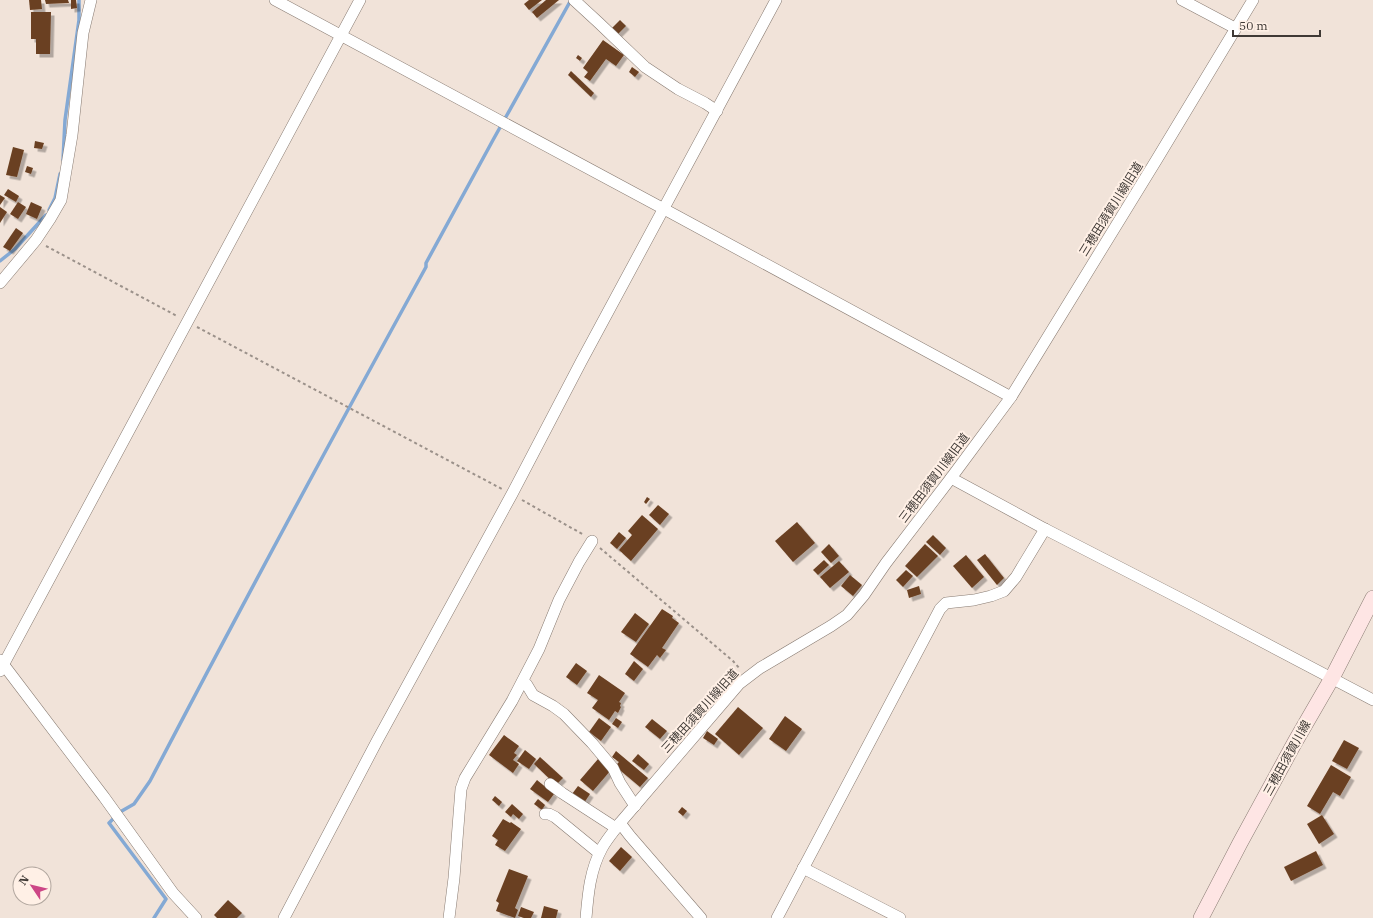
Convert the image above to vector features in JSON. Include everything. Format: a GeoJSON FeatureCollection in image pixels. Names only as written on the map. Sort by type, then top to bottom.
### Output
{"type":"FeatureCollection","features":[{"type":"Feature","properties":{"kind":"main road","name":"三穂田須賀川線"},"geometry":{"type":"LineString","coordinates":[[1201,918],[1247,829],[1332,678],[1373,598]]}},
{"type":"Feature","properties":{"kind":"street"},"geometry":{"type":"LineString","coordinates":[[0,283],[36,240],[61,200],[72,136],[83,33],[91,0]]}},
{"type":"Feature","properties":{"kind":"street"},"geometry":{"type":"LineString","coordinates":[[274,0],[1011,397]]}},
{"type":"Feature","properties":{"kind":"street"},"geometry":{"type":"LineString","coordinates":[[196,918],[166,883],[104,797],[1,665],[360,0]]}},
{"type":"Feature","properties":{"kind":"street"},"geometry":{"type":"LineString","coordinates":[[574,0],[645,67],[678,89],[717,111]]}},
{"type":"Feature","properties":{"kind":"street"},"geometry":{"type":"LineString","coordinates":[[284,918],[377,741],[512,494],[577,369],[776,0]]}},
{"type":"Feature","properties":{"kind":"street"},"geometry":{"type":"LineString","coordinates":[[1182,0],[1235,28]]}},
{"type":"Feature","properties":{"kind":"street","name":"三穂田須賀川線旧道"},"geometry":{"type":"LineString","coordinates":[[586,918],[594,865],[599,853],[618,826],[739,684],[760,668],[847,615],[864,595],[886,563],[1011,397],[1157,159],[1252,0]]}},
{"type":"Feature","properties":{"kind":"street"},"geometry":{"type":"LineString","coordinates":[[951,478],[1045,529],[1373,700]]}},
{"type":"Feature","properties":{"kind":"street"},"geometry":{"type":"LineString","coordinates":[[777,918],[940,609],[946,603],[986,597],[1004,592],[1016,577],[1045,529]]}},
{"type":"Feature","properties":{"kind":"street"},"geometry":{"type":"LineString","coordinates":[[449,918],[462,789],[465,778],[523,681],[539,649],[559,600],[592,541]]}},
{"type":"Feature","properties":{"kind":"street"},"geometry":{"type":"LineString","coordinates":[[523,681],[533,695],[564,714],[592,743],[613,768],[620,783],[635,806]]}},
{"type":"Feature","properties":{"kind":"street"},"geometry":{"type":"LineString","coordinates":[[550,784],[562,793],[618,826],[630,836],[701,918]]}},
{"type":"Feature","properties":{"kind":"street"},"geometry":{"type":"LineString","coordinates":[[545,814],[555,817],[599,853]]}},
{"type":"Feature","properties":{"kind":"street"},"geometry":{"type":"LineString","coordinates":[[803,868],[900,918]]}},
{"type":"Feature","properties":{"kind":"path"},"geometry":{"type":"LineString","coordinates":[[36,240],[57,253],[512,494],[582,533],[733,661],[747,677]]}},
{"type":"Feature","properties":{"kind":"building"},"geometry":{"type":"Polygon","coordinates":[[[29,0],[41,0],[42,9],[30,10],[29,0]]]}},
{"type":"Feature","properties":{"kind":"building"},"geometry":{"type":"Polygon","coordinates":[[[45,0],[68,0],[69,3],[46,4],[45,0]]]}},
{"type":"Feature","properties":{"kind":"building"},"geometry":{"type":"Polygon","coordinates":[[[71,0],[76,0],[77,8],[71,9],[71,0]]]}},
{"type":"Feature","properties":{"kind":"building"},"geometry":{"type":"Polygon","coordinates":[[[529,0],[542,0],[529,10],[524,4],[529,0]]]}},
{"type":"Feature","properties":{"kind":"building"},"geometry":{"type":"Polygon","coordinates":[[[546,0],[559,0],[537,18],[532,12],[546,0]]]}},
{"type":"Feature","properties":{"kind":"building"},"geometry":{"type":"Polygon","coordinates":[[[31,12],[51,12],[50,54],[36,54],[36,39],[31,39],[31,12]]]}},
{"type":"Feature","properties":{"kind":"building"},"geometry":{"type":"Polygon","coordinates":[[[620,20],[626,26],[618,34],[612,28],[620,20]]]}},
{"type":"Feature","properties":{"kind":"building"},"geometry":{"type":"Polygon","coordinates":[[[603,40],[624,55],[616,66],[606,59],[590,81],[584,77],[588,72],[583,68],[603,40]]]}},
{"type":"Feature","properties":{"kind":"building"},"geometry":{"type":"Polygon","coordinates":[[[578,55],[582,58],[580,61],[576,58],[578,55]]]}},
{"type":"Feature","properties":{"kind":"building"},"geometry":{"type":"Polygon","coordinates":[[[632,67],[639,72],[635,77],[629,72],[632,67]]]}},
{"type":"Feature","properties":{"kind":"building"},"geometry":{"type":"Polygon","coordinates":[[[571,71],[594,93],[591,97],[568,75],[571,71]]]}},
{"type":"Feature","properties":{"kind":"building"},"geometry":{"type":"Polygon","coordinates":[[[35,141],[44,143],[42,149],[34,148],[35,141]]]}},
{"type":"Feature","properties":{"kind":"building"},"geometry":{"type":"Polygon","coordinates":[[[13,147],[24,150],[17,177],[6,175],[13,147]]]}},
{"type":"Feature","properties":{"kind":"building"},"geometry":{"type":"Polygon","coordinates":[[[27,166],[33,168],[31,174],[25,172],[27,166]]]}},
{"type":"Feature","properties":{"kind":"building"},"geometry":{"type":"Polygon","coordinates":[[[8,189],[19,196],[16,202],[4,195],[8,189]]]}},
{"type":"Feature","properties":{"kind":"building"},"geometry":{"type":"Polygon","coordinates":[[[0,195],[5,198],[0,205],[0,195]]]}},
{"type":"Feature","properties":{"kind":"building"},"geometry":{"type":"Polygon","coordinates":[[[18,202],[26,207],[18,219],[10,214],[18,202]]]}},
{"type":"Feature","properties":{"kind":"building"},"geometry":{"type":"Polygon","coordinates":[[[31,202],[42,207],[37,219],[26,214],[31,202]]]}},
{"type":"Feature","properties":{"kind":"building"},"geometry":{"type":"Polygon","coordinates":[[[0,207],[7,212],[0,223],[0,207]]]}},
{"type":"Feature","properties":{"kind":"building"},"geometry":{"type":"Polygon","coordinates":[[[16,228],[23,233],[10,251],[3,247],[16,228]]]}},
{"type":"Feature","properties":{"kind":"building"},"geometry":{"type":"Polygon","coordinates":[[[647,497],[650,499],[646,504],[644,502],[647,497]]]}},
{"type":"Feature","properties":{"kind":"building"},"geometry":{"type":"Polygon","coordinates":[[[658,505],[669,514],[660,525],[649,515],[658,505]]]}},
{"type":"Feature","properties":{"kind":"building"},"geometry":{"type":"Polygon","coordinates":[[[642,515],[658,529],[631,561],[619,550],[632,535],[628,531],[642,515]]]}},
{"type":"Feature","properties":{"kind":"building"},"geometry":{"type":"Polygon","coordinates":[[[797,522],[815,543],[793,562],[775,541],[797,522]]]}},
{"type":"Feature","properties":{"kind":"building"},"geometry":{"type":"Polygon","coordinates":[[[619,532],[626,538],[617,549],[610,543],[619,532]]]}},
{"type":"Feature","properties":{"kind":"building"},"geometry":{"type":"Polygon","coordinates":[[[933,535],[946,548],[940,555],[926,542],[933,535]]]}},
{"type":"Feature","properties":{"kind":"building"},"geometry":{"type":"Polygon","coordinates":[[[829,544],[839,556],[831,563],[821,552],[829,544]]]}},
{"type":"Feature","properties":{"kind":"building"},"geometry":{"type":"Polygon","coordinates":[[[925,544],[938,556],[917,577],[905,566],[925,544]]]}},
{"type":"Feature","properties":{"kind":"building"},"geometry":{"type":"Polygon","coordinates":[[[985,554],[1004,578],[997,585],[977,560],[985,554]]]}},
{"type":"Feature","properties":{"kind":"building"},"geometry":{"type":"Polygon","coordinates":[[[966,555],[984,577],[972,588],[953,566],[966,555]]]}},
{"type":"Feature","properties":{"kind":"building"},"geometry":{"type":"Polygon","coordinates":[[[824,560],[829,565],[818,575],[813,570],[824,560]]]}},
{"type":"Feature","properties":{"kind":"building"},"geometry":{"type":"Polygon","coordinates":[[[839,561],[849,572],[830,588],[820,577],[839,561]]]}},
{"type":"Feature","properties":{"kind":"building"},"geometry":{"type":"Polygon","coordinates":[[[906,570],[913,576],[903,587],[896,580],[906,570]]]}},
{"type":"Feature","properties":{"kind":"building"},"geometry":{"type":"Polygon","coordinates":[[[850,575],[862,585],[853,596],[841,586],[850,575]]]}},
{"type":"Feature","properties":{"kind":"building"},"geometry":{"type":"Polygon","coordinates":[[[919,586],[921,594],[909,598],[907,590],[919,586]]]}},
{"type":"Feature","properties":{"kind":"building"},"geometry":{"type":"Polygon","coordinates":[[[662,609],[673,616],[672,618],[679,623],[662,648],[666,650],[660,658],[657,655],[648,667],[630,654],[662,609]]]}},
{"type":"Feature","properties":{"kind":"building"},"geometry":{"type":"Polygon","coordinates":[[[635,613],[649,624],[636,642],[621,632],[635,613]]]}},
{"type":"Feature","properties":{"kind":"building"},"geometry":{"type":"Polygon","coordinates":[[[634,661],[643,669],[634,681],[625,674],[634,661]]]}},
{"type":"Feature","properties":{"kind":"building"},"geometry":{"type":"Polygon","coordinates":[[[576,663],[587,671],[577,685],[566,677],[576,663]]]}},
{"type":"Feature","properties":{"kind":"building"},"geometry":{"type":"Polygon","coordinates":[[[599,675],[625,693],[619,702],[621,703],[621,707],[618,713],[615,711],[609,720],[592,708],[598,700],[587,693],[599,675]]]}},
{"type":"Feature","properties":{"kind":"building"},"geometry":{"type":"Polygon","coordinates":[[[738,707],[763,728],[739,755],[715,734],[738,707]]]}},
{"type":"Feature","properties":{"kind":"building"},"geometry":{"type":"Polygon","coordinates":[[[785,716],[802,729],[786,751],[769,739],[785,716]]]}},
{"type":"Feature","properties":{"kind":"building"},"geometry":{"type":"Polygon","coordinates":[[[599,718],[611,727],[601,741],[589,732],[599,718]]]}},
{"type":"Feature","properties":{"kind":"building"},"geometry":{"type":"Polygon","coordinates":[[[616,718],[622,722],[618,728],[612,724],[616,718]]]}},
{"type":"Feature","properties":{"kind":"building"},"geometry":{"type":"Polygon","coordinates":[[[652,719],[667,731],[660,739],[645,727],[652,719]]]}},
{"type":"Feature","properties":{"kind":"building"},"geometry":{"type":"Polygon","coordinates":[[[707,731],[718,739],[714,745],[703,738],[707,731]]]}},
{"type":"Feature","properties":{"kind":"building"},"geometry":{"type":"Polygon","coordinates":[[[504,735],[519,746],[514,753],[517,755],[513,760],[519,764],[513,773],[489,755],[504,735]]]}},
{"type":"Feature","properties":{"kind":"building"},"geometry":{"type":"Polygon","coordinates":[[[1344,740],[1359,748],[1347,769],[1332,761],[1344,740]]]}},
{"type":"Feature","properties":{"kind":"building"},"geometry":{"type":"Polygon","coordinates":[[[525,750],[536,759],[529,769],[517,761],[525,750]]]}},
{"type":"Feature","properties":{"kind":"building"},"geometry":{"type":"Polygon","coordinates":[[[616,751],[648,778],[640,787],[615,766],[619,762],[612,757],[616,751]]]}},
{"type":"Feature","properties":{"kind":"building"},"geometry":{"type":"Polygon","coordinates":[[[638,754],[649,764],[644,770],[632,761],[638,754]]]}},
{"type":"Feature","properties":{"kind":"building"},"geometry":{"type":"Polygon","coordinates":[[[540,757],[563,778],[556,785],[534,764],[540,757]]]}},
{"type":"Feature","properties":{"kind":"building"},"geometry":{"type":"Polygon","coordinates":[[[598,759],[611,770],[593,791],[580,780],[598,759]]]}},
{"type":"Feature","properties":{"kind":"building"},"geometry":{"type":"Polygon","coordinates":[[[1331,765],[1351,777],[1340,796],[1333,792],[1320,814],[1307,806],[1331,765]]]}},
{"type":"Feature","properties":{"kind":"building"},"geometry":{"type":"Polygon","coordinates":[[[537,780],[554,794],[548,802],[530,789],[537,780]]]}},
{"type":"Feature","properties":{"kind":"building"},"geometry":{"type":"Polygon","coordinates":[[[578,786],[590,794],[584,803],[572,794],[578,786]]]}},
{"type":"Feature","properties":{"kind":"building"},"geometry":{"type":"Polygon","coordinates":[[[495,796],[502,802],[499,806],[492,800],[495,796]]]}},
{"type":"Feature","properties":{"kind":"building"},"geometry":{"type":"Polygon","coordinates":[[[538,799],[545,805],[542,810],[534,804],[538,799]]]}},
{"type":"Feature","properties":{"kind":"building"},"geometry":{"type":"Polygon","coordinates":[[[512,804],[523,814],[519,819],[513,814],[511,817],[505,812],[512,804]]]}},
{"type":"Feature","properties":{"kind":"building"},"geometry":{"type":"Polygon","coordinates":[[[682,807],[687,811],[683,816],[678,812],[682,807]]]}},
{"type":"Feature","properties":{"kind":"building"},"geometry":{"type":"Polygon","coordinates":[[[1322,815],[1334,834],[1319,844],[1307,824],[1322,815]]]}},
{"type":"Feature","properties":{"kind":"building"},"geometry":{"type":"Polygon","coordinates":[[[503,819],[510,823],[511,822],[521,829],[505,851],[495,845],[498,840],[492,836],[503,819]]]}},
{"type":"Feature","properties":{"kind":"building"},"geometry":{"type":"Polygon","coordinates":[[[621,847],[632,857],[620,871],[609,861],[621,847]]]}},
{"type":"Feature","properties":{"kind":"building"},"geometry":{"type":"Polygon","coordinates":[[[1316,851],[1323,865],[1291,881],[1284,867],[1316,851]]]}},
{"type":"Feature","properties":{"kind":"building"},"geometry":{"type":"Polygon","coordinates":[[[509,869],[528,876],[515,908],[518,910],[515,918],[496,911],[499,903],[496,901],[509,869]]]}},
{"type":"Feature","properties":{"kind":"building"},"geometry":{"type":"Polygon","coordinates":[[[228,900],[242,913],[237,918],[217,918],[214,915],[228,900]]]}},
{"type":"Feature","properties":{"kind":"building"},"geometry":{"type":"Polygon","coordinates":[[[544,906],[558,910],[556,918],[541,918],[544,906]]]}},
{"type":"Feature","properties":{"kind":"building"},"geometry":{"type":"Polygon","coordinates":[[[521,907],[534,912],[531,918],[518,916],[521,907]]]}},
{"type":"Feature","properties":{"kind":"waterway"},"geometry":{"type":"LineString","coordinates":[[63,160],[65,120],[79,20],[79,0]]}},
{"type":"Feature","properties":{"kind":"waterway"},"geometry":{"type":"LineString","coordinates":[[154,918],[166,899],[109,823],[120,812],[134,804],[150,781],[286,524],[426,267],[426,263],[571,0]]}},
{"type":"Feature","properties":{"kind":"waterway"},"geometry":{"type":"LineString","coordinates":[[49,210],[55,198],[60,174]]}},
{"type":"Feature","properties":{"kind":"waterway"},"geometry":{"type":"LineString","coordinates":[[0,261],[15,249],[46,215]]}}]}
